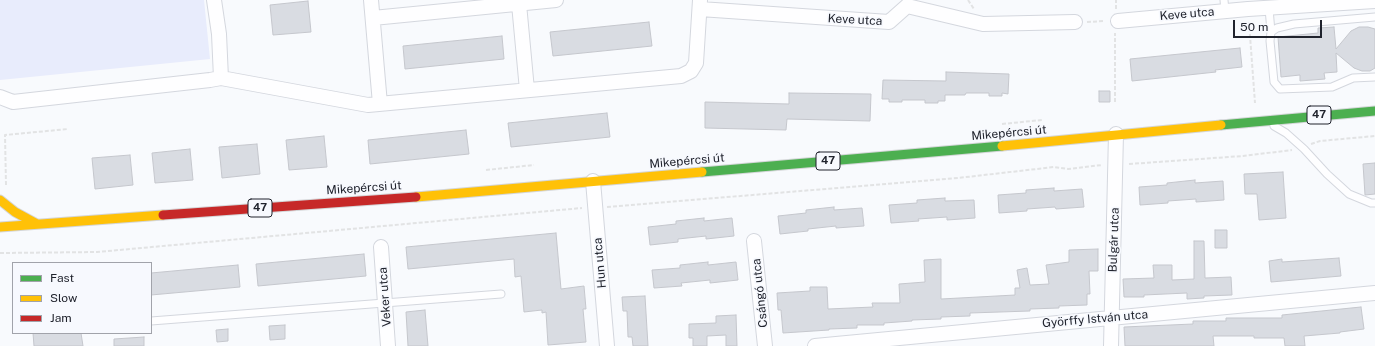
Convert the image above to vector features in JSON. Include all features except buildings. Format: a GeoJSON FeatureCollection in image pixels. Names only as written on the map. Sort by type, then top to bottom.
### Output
{"type":"FeatureCollection","features":[{"type":"Feature","properties":{"kind":"main road","name":"Mikepércsi út"},"geometry":{"type":"LineString","coordinates":[[0,227],[469,193],[1375,111]]}},
{"type":"Feature","properties":{"kind":"main road"},"geometry":{"type":"LineString","coordinates":[[0,200],[15,212],[37,224]]}},
{"type":"Feature","properties":{"kind":"street"},"geometry":{"type":"LineString","coordinates":[[217,0],[221,78]]}},
{"type":"Feature","properties":{"kind":"street"},"geometry":{"type":"LineString","coordinates":[[371,0],[380,104]]}},
{"type":"Feature","properties":{"kind":"street"},"geometry":{"type":"LineString","coordinates":[[373,18],[556,0]]}},
{"type":"Feature","properties":{"kind":"street","name":"Keve utca"},"geometry":{"type":"LineString","coordinates":[[1117,21],[1224,5],[1248,4],[1269,8],[1375,1]]}},
{"type":"Feature","properties":{"kind":"street","name":"Keve utca"},"geometry":{"type":"LineString","coordinates":[[700,5],[889,22],[907,3],[984,24],[1075,22]]}},
{"type":"Feature","properties":{"kind":"street"},"geometry":{"type":"LineString","coordinates":[[519,4],[527,90]]}},
{"type":"Feature","properties":{"kind":"street"},"geometry":{"type":"LineString","coordinates":[[0,110],[7,99],[221,78],[368,105],[681,76],[691,71],[696,63],[700,5]]}},
{"type":"Feature","properties":{"kind":"street","name":"Bulgár utca"},"geometry":{"type":"LineString","coordinates":[[1111,346],[1116,134]]}},
{"type":"Feature","properties":{"kind":"street","name":"Hun utca"},"geometry":{"type":"LineString","coordinates":[[593,181],[607,346]]}},
{"type":"Feature","properties":{"kind":"street","name":"Csángó utca"},"geometry":{"type":"LineString","coordinates":[[754,240],[765,346]]}},
{"type":"Feature","properties":{"kind":"street","name":"Veker utca"},"geometry":{"type":"LineString","coordinates":[[381,247],[388,346]]}},
{"type":"Feature","properties":{"kind":"street","name":"Györffy István utca"},"geometry":{"type":"LineString","coordinates":[[816,346],[1375,293]]}},
{"type":"Feature","properties":{"kind":"lane"},"geometry":{"type":"LineString","coordinates":[[1269,8],[1271,32],[1270,41],[1274,82],[1280,88],[1332,87],[1353,78],[1375,77]]}},
{"type":"Feature","properties":{"kind":"lane"},"geometry":{"type":"LineString","coordinates":[[1271,32],[1277,28],[1294,24],[1372,17],[1375,18]]}},
{"type":"Feature","properties":{"kind":"lane"},"geometry":{"type":"LineString","coordinates":[[1263,120],[1286,133],[1349,194],[1371,204],[1375,203]]}},
{"type":"Feature","properties":{"kind":"lane"},"geometry":{"type":"LineString","coordinates":[[152,321],[501,294]]}},
{"type":"Feature","properties":{"kind":"path"},"geometry":{"type":"LineString","coordinates":[[1115,102],[1117,21],[1116,0]]}},
{"type":"Feature","properties":{"kind":"path"},"geometry":{"type":"LineString","coordinates":[[1248,4],[1255,103]]}},
{"type":"Feature","properties":{"kind":"path"},"geometry":{"type":"LineString","coordinates":[[1075,22],[1117,21]]}},
{"type":"Feature","properties":{"kind":"path"},"geometry":{"type":"LineString","coordinates":[[1002,124],[1042,120]]}},
{"type":"Feature","properties":{"kind":"path"},"geometry":{"type":"LineString","coordinates":[[8,189],[6,183],[5,135],[68,129]]}},
{"type":"Feature","properties":{"kind":"path"},"geometry":{"type":"LineString","coordinates":[[0,253],[97,252],[567,208],[879,184],[1054,168],[1068,169],[1116,164],[1138,164],[1243,156],[1291,150],[1320,141],[1375,136]]}},
{"type":"Feature","properties":{"kind":"path"},"geometry":{"type":"LineString","coordinates":[[486,170],[534,165]]}},
{"type":"Feature","properties":{"kind":"shaded area"},"geometry":{"type":"Polygon","coordinates":[[[0,0],[204,0],[210,59],[0,80],[0,0]]]}},
{"type":"Feature","properties":{"kind":"traffic: fast"},"geometry":{"type":"LineString","coordinates":[[1221,125],[1375,111]]}},
{"type":"Feature","properties":{"kind":"traffic: fast"},"geometry":{"type":"LineString","coordinates":[[702,172],[1002,146]]}},
{"type":"Feature","properties":{"kind":"traffic: slow"},"geometry":{"type":"LineString","coordinates":[[1002,146],[1221,125]]}},
{"type":"Feature","properties":{"kind":"traffic: slow"},"geometry":{"type":"LineString","coordinates":[[416,197],[702,172]]}},
{"type":"Feature","properties":{"kind":"traffic: slow"},"geometry":{"type":"LineString","coordinates":[[0,200],[15,212],[37,224]]}},
{"type":"Feature","properties":{"kind":"traffic: slow"},"geometry":{"type":"LineString","coordinates":[[0,227],[163,215]]}},
{"type":"Feature","properties":{"kind":"traffic: jam"},"geometry":{"type":"LineString","coordinates":[[163,215],[416,197]]}}]}
